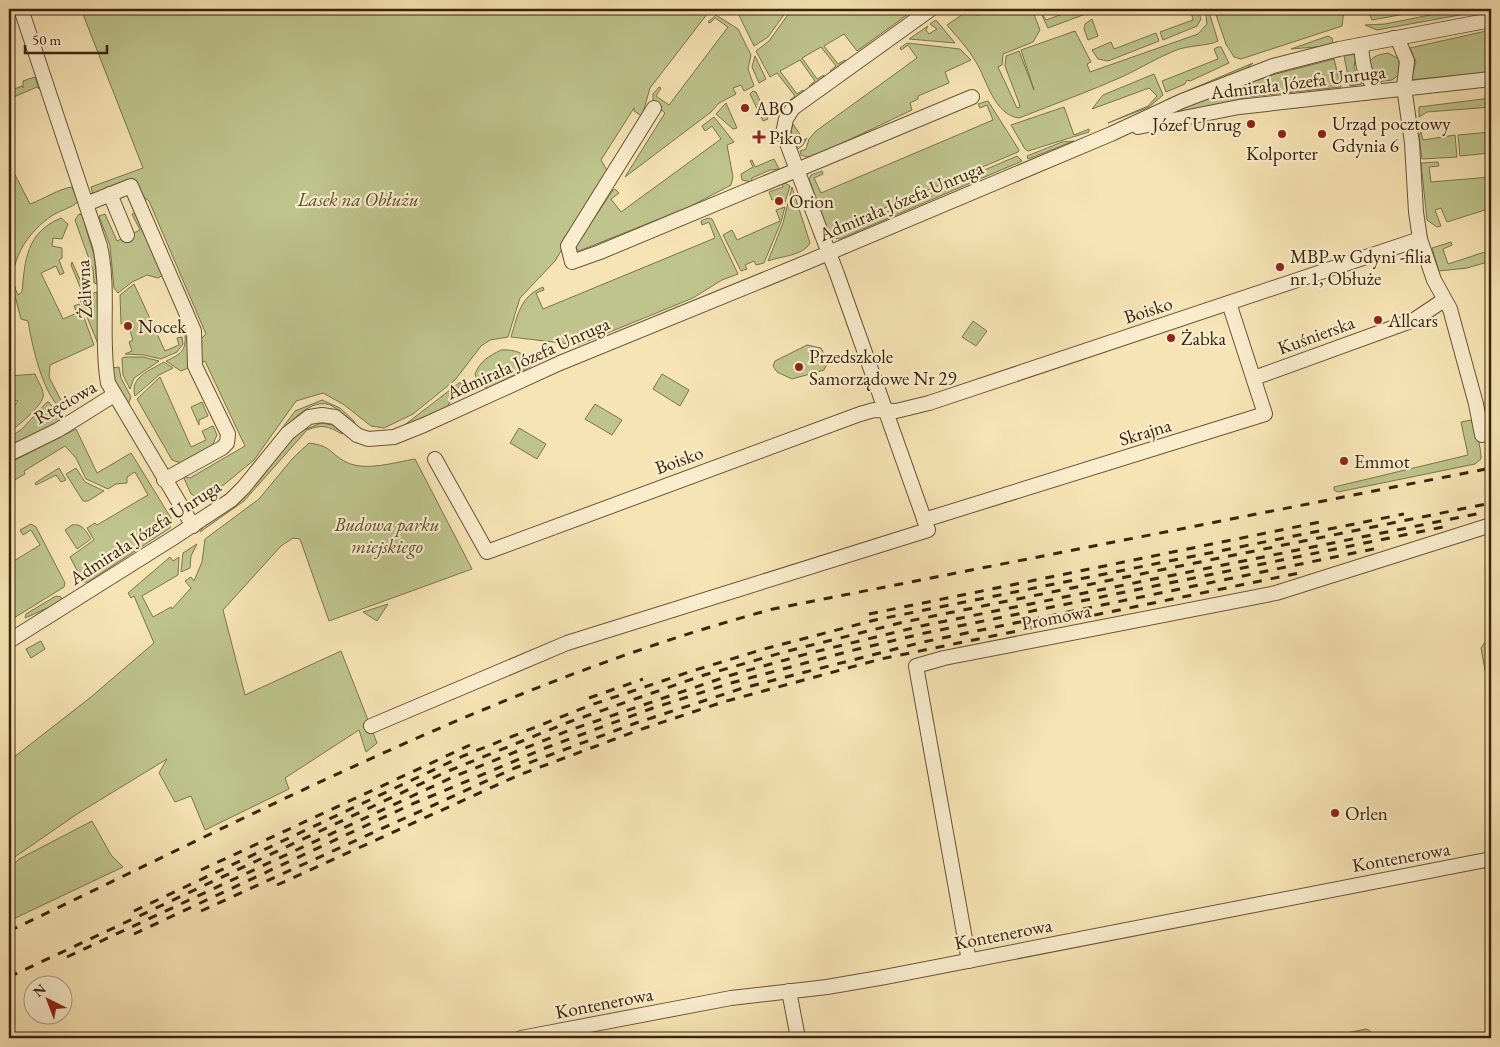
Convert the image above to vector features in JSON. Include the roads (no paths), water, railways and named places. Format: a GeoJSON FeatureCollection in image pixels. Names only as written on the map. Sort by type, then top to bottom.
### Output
{"type":"FeatureCollection","features":[{"type":"Feature","properties":{"kind":"street","name":"Żeliwna"},"geometry":{"type":"LineString","coordinates":[[21,9],[86,204],[104,266],[105,363],[108,383],[193,526]]}},
{"type":"Feature","properties":{"kind":"street"},"geometry":{"type":"LineString","coordinates":[[371,726],[568,643],[928,530],[886,410],[795,169],[783,133],[783,126],[788,114],[931,9]]}},
{"type":"Feature","properties":{"kind":"street","name":"Admirała Józefa Unruga"},"geometry":{"type":"LineString","coordinates":[[9,641],[193,526],[244,488],[288,434],[309,417],[322,415],[335,417],[357,435],[368,439],[394,437],[560,363],[1111,134],[1182,101],[1273,66],[1393,38],[1491,20]]}},
{"type":"Feature","properties":{"kind":"street"},"geometry":{"type":"LineString","coordinates":[[1393,38],[1401,47],[1407,61],[1404,87],[1414,158],[1416,212],[1420,240],[1434,280],[1450,309],[1482,435]]}},
{"type":"Feature","properties":{"kind":"street"},"geometry":{"type":"LineString","coordinates":[[1361,45],[1362,64],[1365,75],[1377,90]]}},
{"type":"Feature","properties":{"kind":"street","name":"Admirała Józefa Unruga"},"geometry":{"type":"LineString","coordinates":[[1111,134],[1215,110],[1377,90],[1491,79]]}},
{"type":"Feature","properties":{"kind":"street"},"geometry":{"type":"LineString","coordinates":[[654,108],[568,246],[572,262],[972,97]]}},
{"type":"Feature","properties":{"kind":"street"},"geometry":{"type":"LineString","coordinates":[[86,204],[131,186],[194,331],[195,366],[228,434],[227,443],[222,448],[164,480]]}},
{"type":"Feature","properties":{"kind":"street"},"geometry":{"type":"LineString","coordinates":[[110,194],[127,235]]}},
{"type":"Feature","properties":{"kind":"street","name":"Boisko"},"geometry":{"type":"LineString","coordinates":[[435,459],[487,552],[860,414],[909,408],[929,403],[1420,240]]}},
{"type":"Feature","properties":{"kind":"street","name":"Kuśnierska"},"geometry":{"type":"LineString","coordinates":[[1254,378],[1414,320],[1444,300]]}},
{"type":"Feature","properties":{"kind":"street","name":"Skrajna"},"geometry":{"type":"LineString","coordinates":[[924,520],[1265,414],[1229,303]]}},
{"type":"Feature","properties":{"kind":"street","name":"Rtęciowa"},"geometry":{"type":"LineString","coordinates":[[9,454],[58,430],[114,395]]}},
{"type":"Feature","properties":{"kind":"street","name":"Promowa"},"geometry":{"type":"LineString","coordinates":[[969,960],[916,666],[944,658],[1276,593],[1491,525]]}},
{"type":"Feature","properties":{"kind":"street","name":"Kontenerowa"},"geometry":{"type":"LineString","coordinates":[[522,1038],[731,998],[827,987],[1491,859]]}},
{"type":"Feature","properties":{"kind":"street"},"geometry":{"type":"LineString","coordinates":[[789,991],[798,1038]]}},
{"type":"Feature","properties":{"kind":"railway"},"geometry":{"type":"LineString","coordinates":[[9,931],[289,796],[479,711],[576,673],[673,639],[773,609],[1491,468]]}},
{"type":"Feature","properties":{"kind":"railway"},"geometry":{"type":"LineString","coordinates":[[9,977],[446,772],[569,722],[701,676],[788,651],[904,622],[1491,503]]}},
{"type":"Feature","properties":{"kind":"railway"},"geometry":{"type":"LineString","coordinates":[[67,957],[453,777],[570,730],[728,676],[810,653],[921,626],[1491,511]]}},
{"type":"Feature","properties":{"kind":"railway"},"geometry":{"type":"LineString","coordinates":[[134,911],[463,756],[591,705],[689,672],[764,649],[875,620],[1404,514]]}},
{"type":"Feature","properties":{"kind":"railway"},"geometry":{"type":"LineString","coordinates":[[869,614],[1320,522]]}},
{"type":"Feature","properties":{"kind":"railway"},"geometry":{"type":"LineString","coordinates":[[134,934],[410,805],[548,747],[653,708],[731,683],[925,633],[1448,526]]}},
{"type":"Feature","properties":{"kind":"railway"},"geometry":{"type":"LineString","coordinates":[[201,911],[515,768],[636,723],[743,688],[923,642],[1383,547]]}},
{"type":"Feature","properties":{"kind":"railway"},"geometry":{"type":"LineString","coordinates":[[277,885],[519,775],[639,730],[723,702],[881,659],[1304,572]]}},
{"type":"Feature","properties":{"kind":"railway"},"geometry":{"type":"LineString","coordinates":[[589,698],[643,679]]}},
{"type":"Feature","properties":{"kind":"railway"},"geometry":{"type":"LineString","coordinates":[[201,870],[470,745]]}},
{"type":"Feature","properties":{"kind":"place","name":"ABO"},"geometry":{"type":"Point","coordinates":[745,108]}},
{"type":"Feature","properties":{"kind":"place","name":"Józef Unrug"},"geometry":{"type":"Point","coordinates":[1251,124]}},
{"type":"Feature","properties":{"kind":"place","name":"Kolporter"},"geometry":{"type":"Point","coordinates":[1282,134]}},
{"type":"Feature","properties":{"kind":"place","name":"Urząd pocztowy Gdynia 6"},"geometry":{"type":"Point","coordinates":[1322,134]}},
{"type":"Feature","properties":{"kind":"place","name":"Piko"},"geometry":{"type":"Point","coordinates":[759,137]}},
{"type":"Feature","properties":{"kind":"place","name":"Orion"},"geometry":{"type":"Point","coordinates":[779,201]}},
{"type":"Feature","properties":{"kind":"place","name":"MBP w Gdyni -filia nr 1, Obłuże"},"geometry":{"type":"Point","coordinates":[1280,267]}},
{"type":"Feature","properties":{"kind":"place","name":"Allcars"},"geometry":{"type":"Point","coordinates":[1378,320]}},
{"type":"Feature","properties":{"kind":"place","name":"Nocek"},"geometry":{"type":"Point","coordinates":[128,326]}},
{"type":"Feature","properties":{"kind":"place","name":"Żabka"},"geometry":{"type":"Point","coordinates":[1171,338]}},
{"type":"Feature","properties":{"kind":"place","name":"Przedszkole Samorządowe Nr 29"},"geometry":{"type":"Point","coordinates":[799,367]}},
{"type":"Feature","properties":{"kind":"place","name":"Emmot"},"geometry":{"type":"Point","coordinates":[1344,461]}},
{"type":"Feature","properties":{"kind":"place","name":"Orlen"},"geometry":{"type":"Point","coordinates":[1335,813]}},
{"type":"Feature","properties":{"kind":"park label","name":"Lasek na Obłużu"},"geometry":{"type":"Point","coordinates":[358,199]}},
{"type":"Feature","properties":{"kind":"park label","name":"Budowa parku miejskiego"},"geometry":{"type":"Point","coordinates":[387,535]}}]}
